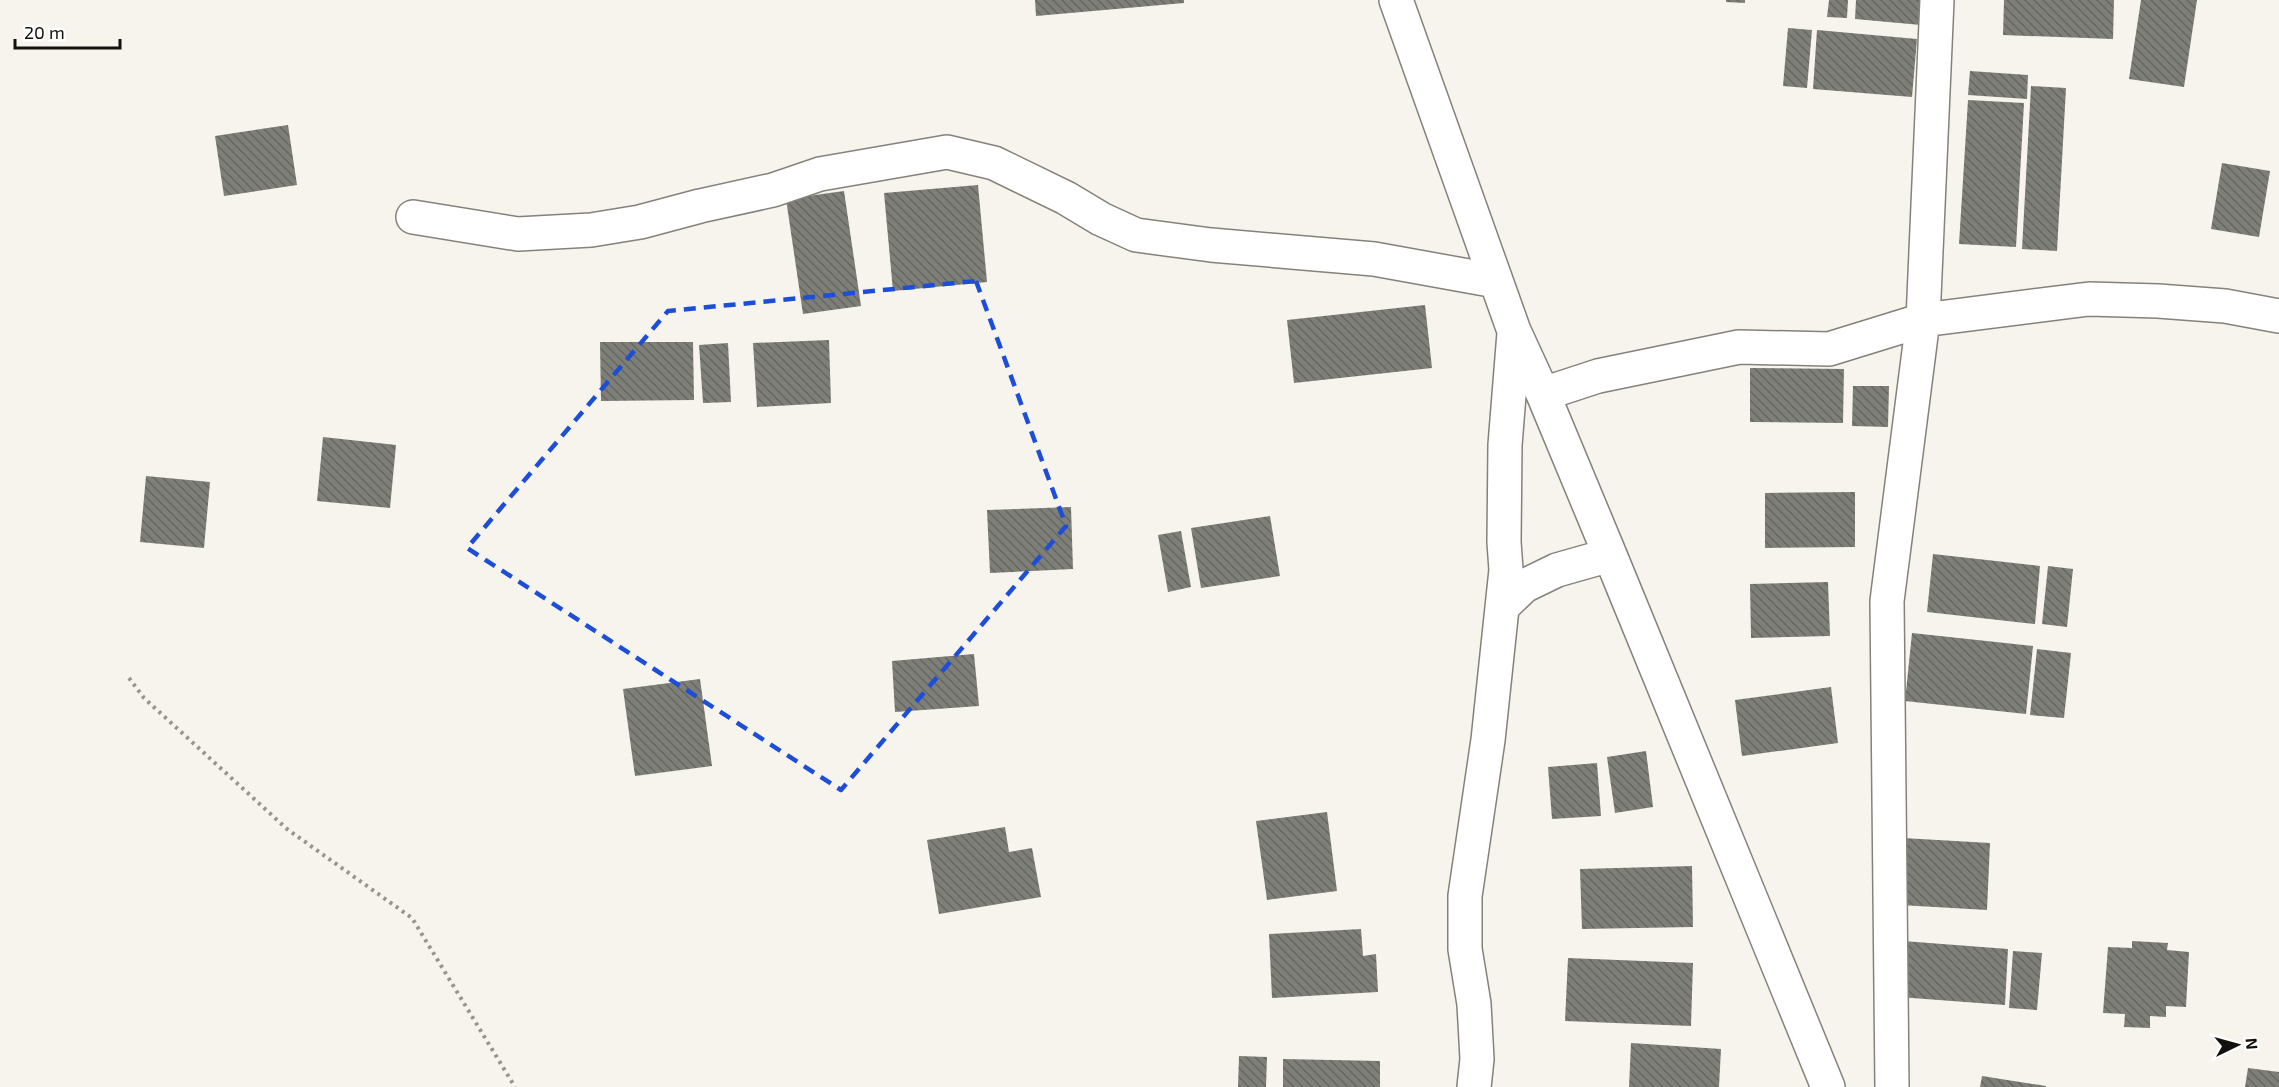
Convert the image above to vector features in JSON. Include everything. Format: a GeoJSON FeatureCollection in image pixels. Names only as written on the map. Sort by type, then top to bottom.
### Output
{"type":"FeatureCollection","features":[{"type":"Feature","properties":{"kind":"street"},"geometry":{"type":"LineString","coordinates":[[1396,0],[1514,331],[1543,394],[1610,555],[1828,1087]]}},
{"type":"Feature","properties":{"kind":"street"},"geometry":{"type":"LineString","coordinates":[[1892,1087],[1887,601],[1923,320],[1937,0]]}},
{"type":"Feature","properties":{"kind":"street"},"geometry":{"type":"LineString","coordinates":[[412,217],[518,234],[591,230],[640,222],[773,190],[820,174],[947,152],[994,162],[1136,235],[1210,245],[1374,259],[1496,281]]}},
{"type":"Feature","properties":{"kind":"street"},"geometry":{"type":"LineString","coordinates":[[1543,394],[1598,376],[1739,347],[1829,349],[1923,320],[2089,299],[2225,306],[2279,316]]}},
{"type":"Feature","properties":{"kind":"street"},"geometry":{"type":"LineString","coordinates":[[1474,1087],[1477,1059],[1474,1004],[1465,949],[1465,896],[1488,740],[1506,570],[1505,445],[1514,331]]}},
{"type":"Feature","properties":{"kind":"street"},"geometry":{"type":"LineString","coordinates":[[1502,607],[1524,585],[1557,570],[1610,555]]}},
{"type":"Feature","properties":{"kind":"path"},"geometry":{"type":"LineString","coordinates":[[129,678],[144,698],[287,829],[412,918],[515,1087]]}},
{"type":"Feature","properties":{"kind":"highlighted area"},"geometry":{"type":"Polygon","coordinates":[[[976,281],[1066,526],[841,790],[467,548],[668,311],[976,281]]]}},
{"type":"Feature","properties":{"kind":"building"},"geometry":{"type":"Polygon","coordinates":[[[1035,0],[1184,0],[1184,3],[1036,16],[1035,0]]]}},
{"type":"Feature","properties":{"kind":"building"},"geometry":{"type":"Polygon","coordinates":[[[1726,0],[1745,0],[1745,3],[1726,2],[1726,0]]]}},
{"type":"Feature","properties":{"kind":"building"},"geometry":{"type":"Polygon","coordinates":[[[1829,0],[1848,0],[1847,18],[1827,17],[1829,0]]]}},
{"type":"Feature","properties":{"kind":"building"},"geometry":{"type":"Polygon","coordinates":[[[1856,0],[1923,0],[1921,25],[1855,19],[1856,0]]]}},
{"type":"Feature","properties":{"kind":"building"},"geometry":{"type":"Polygon","coordinates":[[[2004,0],[2114,0],[2113,39],[2003,35],[2004,0]]]}},
{"type":"Feature","properties":{"kind":"building"},"geometry":{"type":"Polygon","coordinates":[[[2141,0],[2197,0],[2184,87],[2129,79],[2141,0]]]}},
{"type":"Feature","properties":{"kind":"building"},"geometry":{"type":"Polygon","coordinates":[[[1788,28],[1812,30],[1807,88],[1783,86],[1788,28]]]}},
{"type":"Feature","properties":{"kind":"building"},"geometry":{"type":"Polygon","coordinates":[[[1817,30],[1917,39],[1912,97],[1813,89],[1817,30]]]}},
{"type":"Feature","properties":{"kind":"building"},"geometry":{"type":"Polygon","coordinates":[[[1970,71],[2028,75],[2027,99],[1968,95],[1970,71]]]}},
{"type":"Feature","properties":{"kind":"building"},"geometry":{"type":"Polygon","coordinates":[[[2031,86],[2066,88],[2057,251],[2022,249],[2031,86]]]}},
{"type":"Feature","properties":{"kind":"building"},"geometry":{"type":"Polygon","coordinates":[[[1968,100],[2024,103],[2016,247],[1959,244],[1968,100]]]}},
{"type":"Feature","properties":{"kind":"building"},"geometry":{"type":"Polygon","coordinates":[[[288,125],[297,185],[224,196],[215,136],[288,125]]]}},
{"type":"Feature","properties":{"kind":"building"},"geometry":{"type":"Polygon","coordinates":[[[2222,163],[2270,171],[2259,237],[2211,229],[2222,163]]]}},
{"type":"Feature","properties":{"kind":"building"},"geometry":{"type":"Polygon","coordinates":[[[978,185],[987,282],[893,291],[884,193],[978,185]]]}},
{"type":"Feature","properties":{"kind":"building"},"geometry":{"type":"Polygon","coordinates":[[[844,191],[861,306],[803,314],[786,199],[844,191]]]}},
{"type":"Feature","properties":{"kind":"building"},"geometry":{"type":"Polygon","coordinates":[[[1425,305],[1432,368],[1294,383],[1287,320],[1425,305]]]}},
{"type":"Feature","properties":{"kind":"building"},"geometry":{"type":"Polygon","coordinates":[[[829,340],[831,403],[757,407],[753,343],[829,340]]]}},
{"type":"Feature","properties":{"kind":"building"},"geometry":{"type":"Polygon","coordinates":[[[600,342],[693,342],[694,400],[601,401],[600,342]]]}},
{"type":"Feature","properties":{"kind":"building"},"geometry":{"type":"Polygon","coordinates":[[[728,343],[731,402],[703,403],[699,345],[728,343]]]}},
{"type":"Feature","properties":{"kind":"building"},"geometry":{"type":"Polygon","coordinates":[[[1750,368],[1844,369],[1843,423],[1750,422],[1750,368]]]}},
{"type":"Feature","properties":{"kind":"building"},"geometry":{"type":"Polygon","coordinates":[[[1853,386],[1889,386],[1888,427],[1852,426],[1853,386]]]}},
{"type":"Feature","properties":{"kind":"building"},"geometry":{"type":"Polygon","coordinates":[[[323,437],[396,445],[390,508],[317,501],[323,437]]]}},
{"type":"Feature","properties":{"kind":"building"},"geometry":{"type":"Polygon","coordinates":[[[146,476],[210,482],[204,548],[140,542],[146,476]]]}},
{"type":"Feature","properties":{"kind":"building"},"geometry":{"type":"Polygon","coordinates":[[[1855,492],[1855,547],[1765,548],[1765,493],[1855,492]]]}},
{"type":"Feature","properties":{"kind":"building"},"geometry":{"type":"Polygon","coordinates":[[[1071,507],[1073,569],[990,573],[987,510],[1071,507]]]}},
{"type":"Feature","properties":{"kind":"building"},"geometry":{"type":"Polygon","coordinates":[[[1270,516],[1280,576],[1201,588],[1191,528],[1270,516]]]}},
{"type":"Feature","properties":{"kind":"building"},"geometry":{"type":"Polygon","coordinates":[[[1181,531],[1191,587],[1168,592],[1158,535],[1181,531]]]}},
{"type":"Feature","properties":{"kind":"building"},"geometry":{"type":"Polygon","coordinates":[[[1933,554],[2040,566],[2035,624],[1927,612],[1933,554]]]}},
{"type":"Feature","properties":{"kind":"building"},"geometry":{"type":"Polygon","coordinates":[[[2048,566],[2073,569],[2067,627],[2042,624],[2048,566]]]}},
{"type":"Feature","properties":{"kind":"building"},"geometry":{"type":"Polygon","coordinates":[[[1828,582],[1830,636],[1751,638],[1750,584],[1828,582]]]}},
{"type":"Feature","properties":{"kind":"building"},"geometry":{"type":"Polygon","coordinates":[[[1912,633],[2033,646],[2026,714],[1905,701],[1912,633]]]}},
{"type":"Feature","properties":{"kind":"building"},"geometry":{"type":"Polygon","coordinates":[[[2037,649],[2071,653],[2064,718],[2030,715],[2037,649]]]}},
{"type":"Feature","properties":{"kind":"building"},"geometry":{"type":"Polygon","coordinates":[[[974,654],[979,706],[895,712],[892,661],[974,654]]]}},
{"type":"Feature","properties":{"kind":"building"},"geometry":{"type":"Polygon","coordinates":[[[700,679],[712,766],[635,776],[623,689],[700,679]]]}},
{"type":"Feature","properties":{"kind":"building"},"geometry":{"type":"Polygon","coordinates":[[[1831,687],[1838,743],[1742,756],[1735,700],[1831,687]]]}},
{"type":"Feature","properties":{"kind":"building"},"geometry":{"type":"Polygon","coordinates":[[[1646,751],[1653,807],[1615,813],[1607,757],[1646,751]]]}},
{"type":"Feature","properties":{"kind":"building"},"geometry":{"type":"Polygon","coordinates":[[[1597,763],[1601,816],[1552,819],[1548,767],[1597,763]]]}},
{"type":"Feature","properties":{"kind":"building"},"geometry":{"type":"Polygon","coordinates":[[[1327,812],[1337,891],[1267,900],[1256,821],[1327,812]]]}},
{"type":"Feature","properties":{"kind":"building"},"geometry":{"type":"Polygon","coordinates":[[[1005,827],[1009,852],[1032,848],[1041,897],[939,914],[927,840],[1005,827]]]}},
{"type":"Feature","properties":{"kind":"building"},"geometry":{"type":"Polygon","coordinates":[[[1903,838],[1990,843],[1987,910],[1900,905],[1903,838]]]}},
{"type":"Feature","properties":{"kind":"building"},"geometry":{"type":"Polygon","coordinates":[[[1692,866],[1693,927],[1582,929],[1580,869],[1692,866]]]}},
{"type":"Feature","properties":{"kind":"building"},"geometry":{"type":"Polygon","coordinates":[[[1361,929],[1363,956],[1376,954],[1378,992],[1272,998],[1269,934],[1361,929]]]}},
{"type":"Feature","properties":{"kind":"building"},"geometry":{"type":"Polygon","coordinates":[[[1903,941],[2008,949],[2005,1005],[1899,997],[1903,941]]]}},
{"type":"Feature","properties":{"kind":"building"},"geometry":{"type":"Polygon","coordinates":[[[2132,941],[2168,943],[2167,950],[2189,952],[2186,1007],[2166,1006],[2166,1017],[2150,1016],[2150,1028],[2124,1027],[2125,1014],[2103,1013],[2108,947],[2132,948],[2132,941]]]}},
{"type":"Feature","properties":{"kind":"building"},"geometry":{"type":"Polygon","coordinates":[[[2013,951],[2042,953],[2037,1010],[2009,1008],[2013,951]]]}},
{"type":"Feature","properties":{"kind":"building"},"geometry":{"type":"Polygon","coordinates":[[[1568,958],[1693,963],[1691,1026],[1565,1021],[1568,958]]]}},
{"type":"Feature","properties":{"kind":"building"},"geometry":{"type":"Polygon","coordinates":[[[1631,1043],[1721,1049],[1719,1087],[1629,1087],[1631,1043]]]}},
{"type":"Feature","properties":{"kind":"building"},"geometry":{"type":"Polygon","coordinates":[[[1239,1056],[1267,1057],[1266,1087],[1238,1087],[1239,1056]]]}},
{"type":"Feature","properties":{"kind":"building"},"geometry":{"type":"Polygon","coordinates":[[[1283,1059],[1380,1061],[1380,1087],[1283,1087],[1283,1059]]]}},
{"type":"Feature","properties":{"kind":"building"},"geometry":{"type":"Polygon","coordinates":[[[2248,1068],[2279,1072],[2279,1087],[2245,1087],[2248,1068]]]}},
{"type":"Feature","properties":{"kind":"building"},"geometry":{"type":"Polygon","coordinates":[[[1982,1076],[2046,1086],[2046,1087],[1980,1087],[1982,1076]]]}}]}
